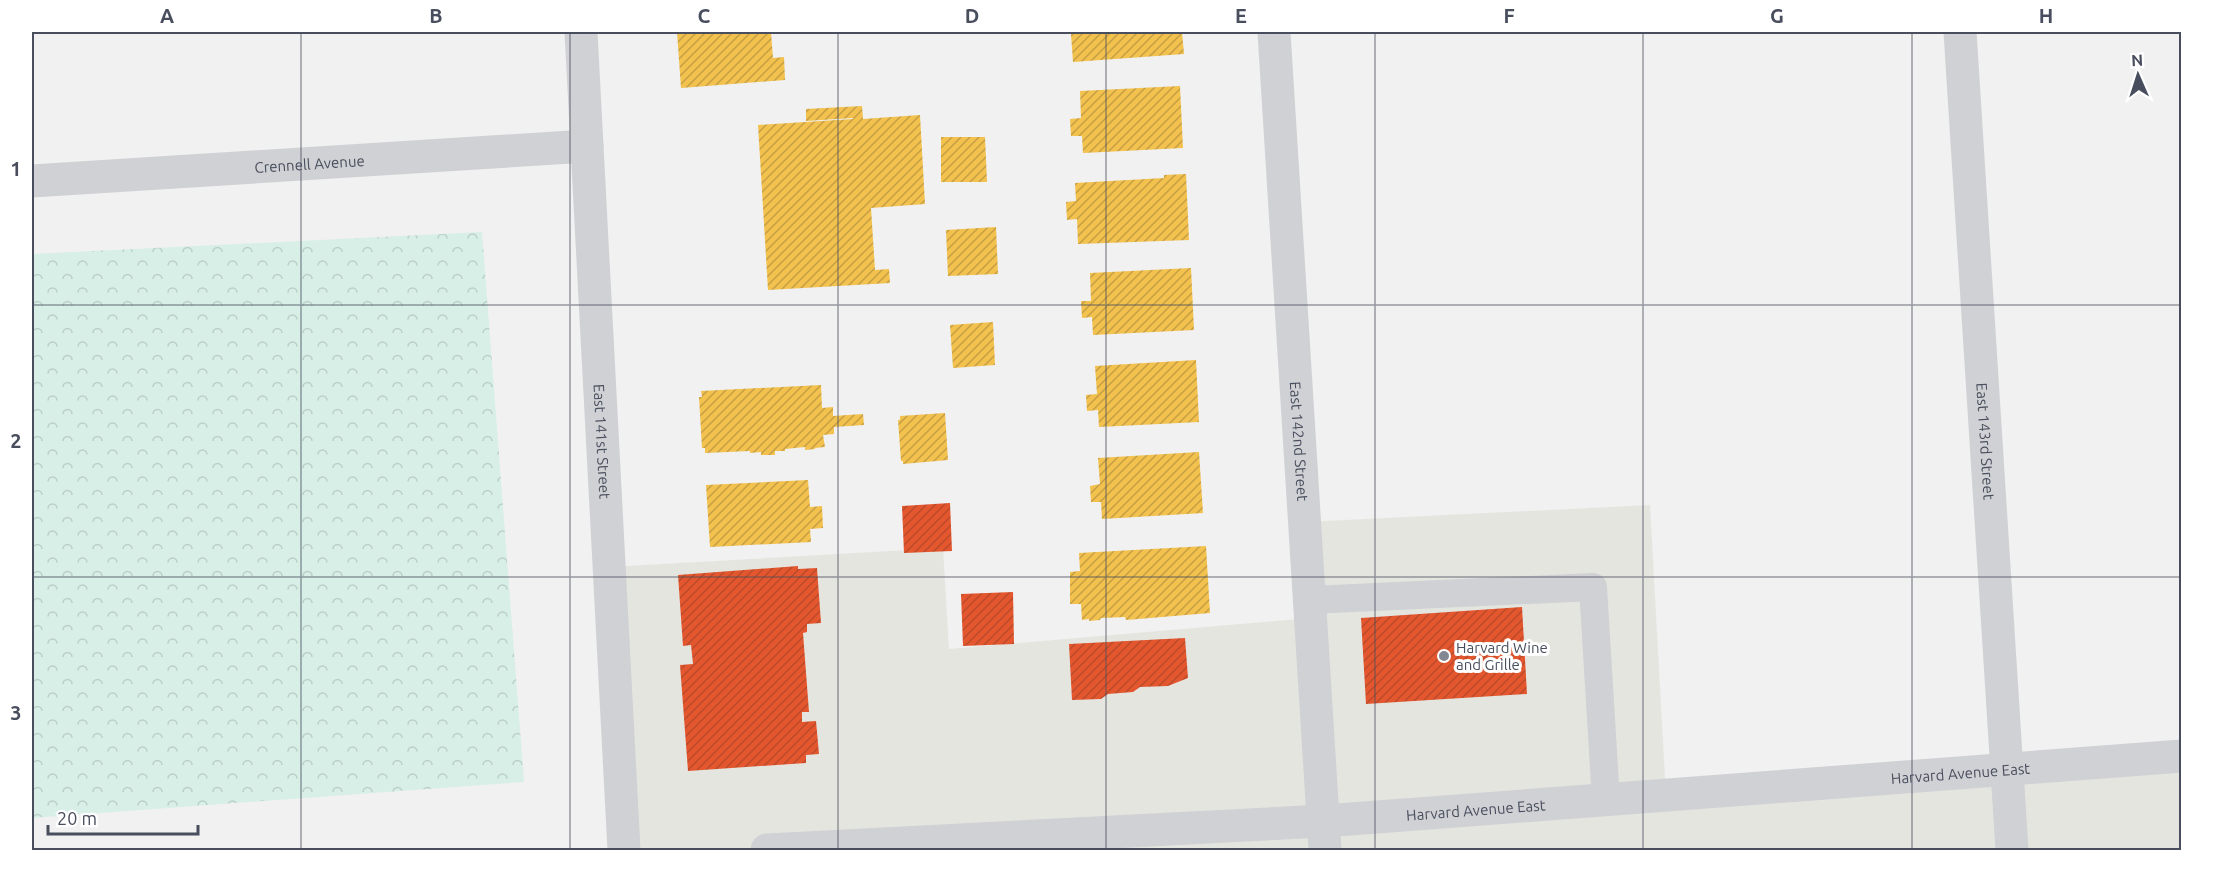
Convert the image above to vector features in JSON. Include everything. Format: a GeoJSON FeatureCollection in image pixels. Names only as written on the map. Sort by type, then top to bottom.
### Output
{"type":"FeatureCollection","features":[{"type":"Feature","properties":{"kind":"main road","name":"Harvard Avenue East"},"geometry":{"type":"LineString","coordinates":[[767,850],[1324,836],[1606,801],[2181,756]]}},
{"type":"Feature","properties":{"kind":"street","name":"East 141st Street"},"geometry":{"type":"LineString","coordinates":[[581,32],[624,850]]}},
{"type":"Feature","properties":{"kind":"street","name":"East 142nd Street"},"geometry":{"type":"LineString","coordinates":[[1274,32],[1324,836]]}},
{"type":"Feature","properties":{"kind":"street","name":"East 143rd Street"},"geometry":{"type":"LineString","coordinates":[[1960,32],[2012,850]]}},
{"type":"Feature","properties":{"kind":"street","name":"Crennell Avenue"},"geometry":{"type":"LineString","coordinates":[[32,181],[587,146]]}},
{"type":"Feature","properties":{"kind":"lane"},"geometry":{"type":"LineString","coordinates":[[1310,600],[1593,587],[1606,801]]}},
{"type":"Feature","properties":{"kind":"shaded area"},"geometry":{"type":"Polygon","coordinates":[[[1650,505],[1666,796],[2181,756],[2181,850],[624,850],[609,567],[943,548],[949,649],[1311,618],[1305,522],[1650,505]]]}},
{"type":"Feature","properties":{"kind":"green space"},"geometry":{"type":"Polygon","coordinates":[[[482,232],[524,782],[32,818],[32,254],[482,232]]]}},
{"type":"Feature","properties":{"kind":"building: Homes"},"geometry":{"type":"Polygon","coordinates":[[[677,32],[771,32],[773,58],[784,57],[785,80],[681,88],[677,32]]]}},
{"type":"Feature","properties":{"kind":"building: Homes"},"geometry":{"type":"Polygon","coordinates":[[[1182,32],[1184,54],[1073,62],[1071,34],[1182,32]]]}},
{"type":"Feature","properties":{"kind":"building: Homes"},"geometry":{"type":"Polygon","coordinates":[[[1180,86],[1183,148],[1083,153],[1082,136],[1071,136],[1070,119],[1081,118],[1080,91],[1180,86]]]}},
{"type":"Feature","properties":{"kind":"building: Homes"},"geometry":{"type":"Polygon","coordinates":[[[862,106],[863,119],[920,115],[925,204],[871,208],[875,270],[889,269],[890,283],[768,290],[758,125],[853,119],[806,121],[806,109],[862,106]]]}},
{"type":"Feature","properties":{"kind":"building: Homes"},"geometry":{"type":"Polygon","coordinates":[[[941,137],[985,137],[987,182],[941,182],[941,137]]]}},
{"type":"Feature","properties":{"kind":"building: Homes"},"geometry":{"type":"Polygon","coordinates":[[[1186,174],[1189,240],[1078,244],[1077,219],[1067,220],[1066,202],[1076,201],[1075,183],[1164,178],[1164,175],[1186,174]]]}},
{"type":"Feature","properties":{"kind":"building: Homes"},"geometry":{"type":"Polygon","coordinates":[[[996,227],[998,274],[948,276],[946,230],[996,227]]]}},
{"type":"Feature","properties":{"kind":"building: Homes"},"geometry":{"type":"Polygon","coordinates":[[[1191,268],[1194,330],[1093,335],[1092,317],[1082,318],[1081,301],[1091,301],[1090,273],[1191,268]]]}},
{"type":"Feature","properties":{"kind":"building: Homes"},"geometry":{"type":"Polygon","coordinates":[[[993,322],[995,365],[953,368],[950,325],[993,322]]]}},
{"type":"Feature","properties":{"kind":"building: Homes"},"geometry":{"type":"Polygon","coordinates":[[[1196,360],[1199,422],[1099,427],[1098,410],[1087,411],[1086,395],[1097,394],[1095,366],[1196,360]]]}},
{"type":"Feature","properties":{"kind":"building: Homes"},"geometry":{"type":"Polygon","coordinates":[[[821,385],[822,408],[833,407],[833,416],[863,414],[864,425],[834,427],[834,434],[823,435],[825,447],[805,450],[805,447],[785,449],[785,451],[775,451],[775,455],[761,455],[761,452],[750,453],[750,451],[705,453],[705,448],[702,448],[699,397],[702,397],[701,391],[821,385]]]}},
{"type":"Feature","properties":{"kind":"building: Homes"},"geometry":{"type":"Polygon","coordinates":[[[945,413],[948,460],[903,464],[898,420],[900,416],[945,413]]]}},
{"type":"Feature","properties":{"kind":"building: Homes"},"geometry":{"type":"Polygon","coordinates":[[[1199,452],[1203,513],[1102,519],[1101,502],[1091,502],[1090,486],[1100,484],[1098,458],[1199,452]]]}},
{"type":"Feature","properties":{"kind":"building: Homes"},"geometry":{"type":"Polygon","coordinates":[[[808,480],[810,507],[822,506],[823,528],[810,529],[811,542],[710,547],[706,485],[808,480]]]}},
{"type":"Feature","properties":{"kind":"building: Homes"},"geometry":{"type":"Polygon","coordinates":[[[1206,546],[1210,613],[1126,620],[1125,617],[1101,618],[1089,621],[1089,619],[1082,620],[1081,604],[1070,604],[1070,572],[1080,571],[1079,553],[1206,546]]]}},
{"type":"Feature","properties":{"kind":"building: Shops"},"geometry":{"type":"Polygon","coordinates":[[[950,503],[952,551],[904,553],[902,506],[950,503]]]}},
{"type":"Feature","properties":{"kind":"building: Shops"},"geometry":{"type":"Polygon","coordinates":[[[798,566],[798,569],[817,568],[821,623],[807,624],[807,632],[803,633],[809,712],[802,712],[802,722],[816,721],[819,754],[806,755],[806,763],[688,771],[680,665],[693,664],[691,645],[683,646],[678,575],[798,566]]]}},
{"type":"Feature","properties":{"kind":"building: Shops"},"geometry":{"type":"Polygon","coordinates":[[[1013,592],[1014,644],[963,646],[961,594],[1013,592]]]}},
{"type":"Feature","properties":{"kind":"building: Shops","name":"Harvard Wine and Grille"},"geometry":{"type":"Polygon","coordinates":[[[1522,607],[1527,694],[1366,704],[1361,618],[1522,607]]]}},
{"type":"Feature","properties":{"kind":"building: Shops"},"geometry":{"type":"Polygon","coordinates":[[[1185,638],[1188,678],[1168,686],[1140,687],[1133,692],[1108,694],[1101,699],[1072,700],[1069,644],[1185,638]]]}},
{"type":"Feature","properties":{"kind":"place","name":"Harvard Wine and Grille"},"geometry":{"type":"Point","coordinates":[1444,656]}}]}
